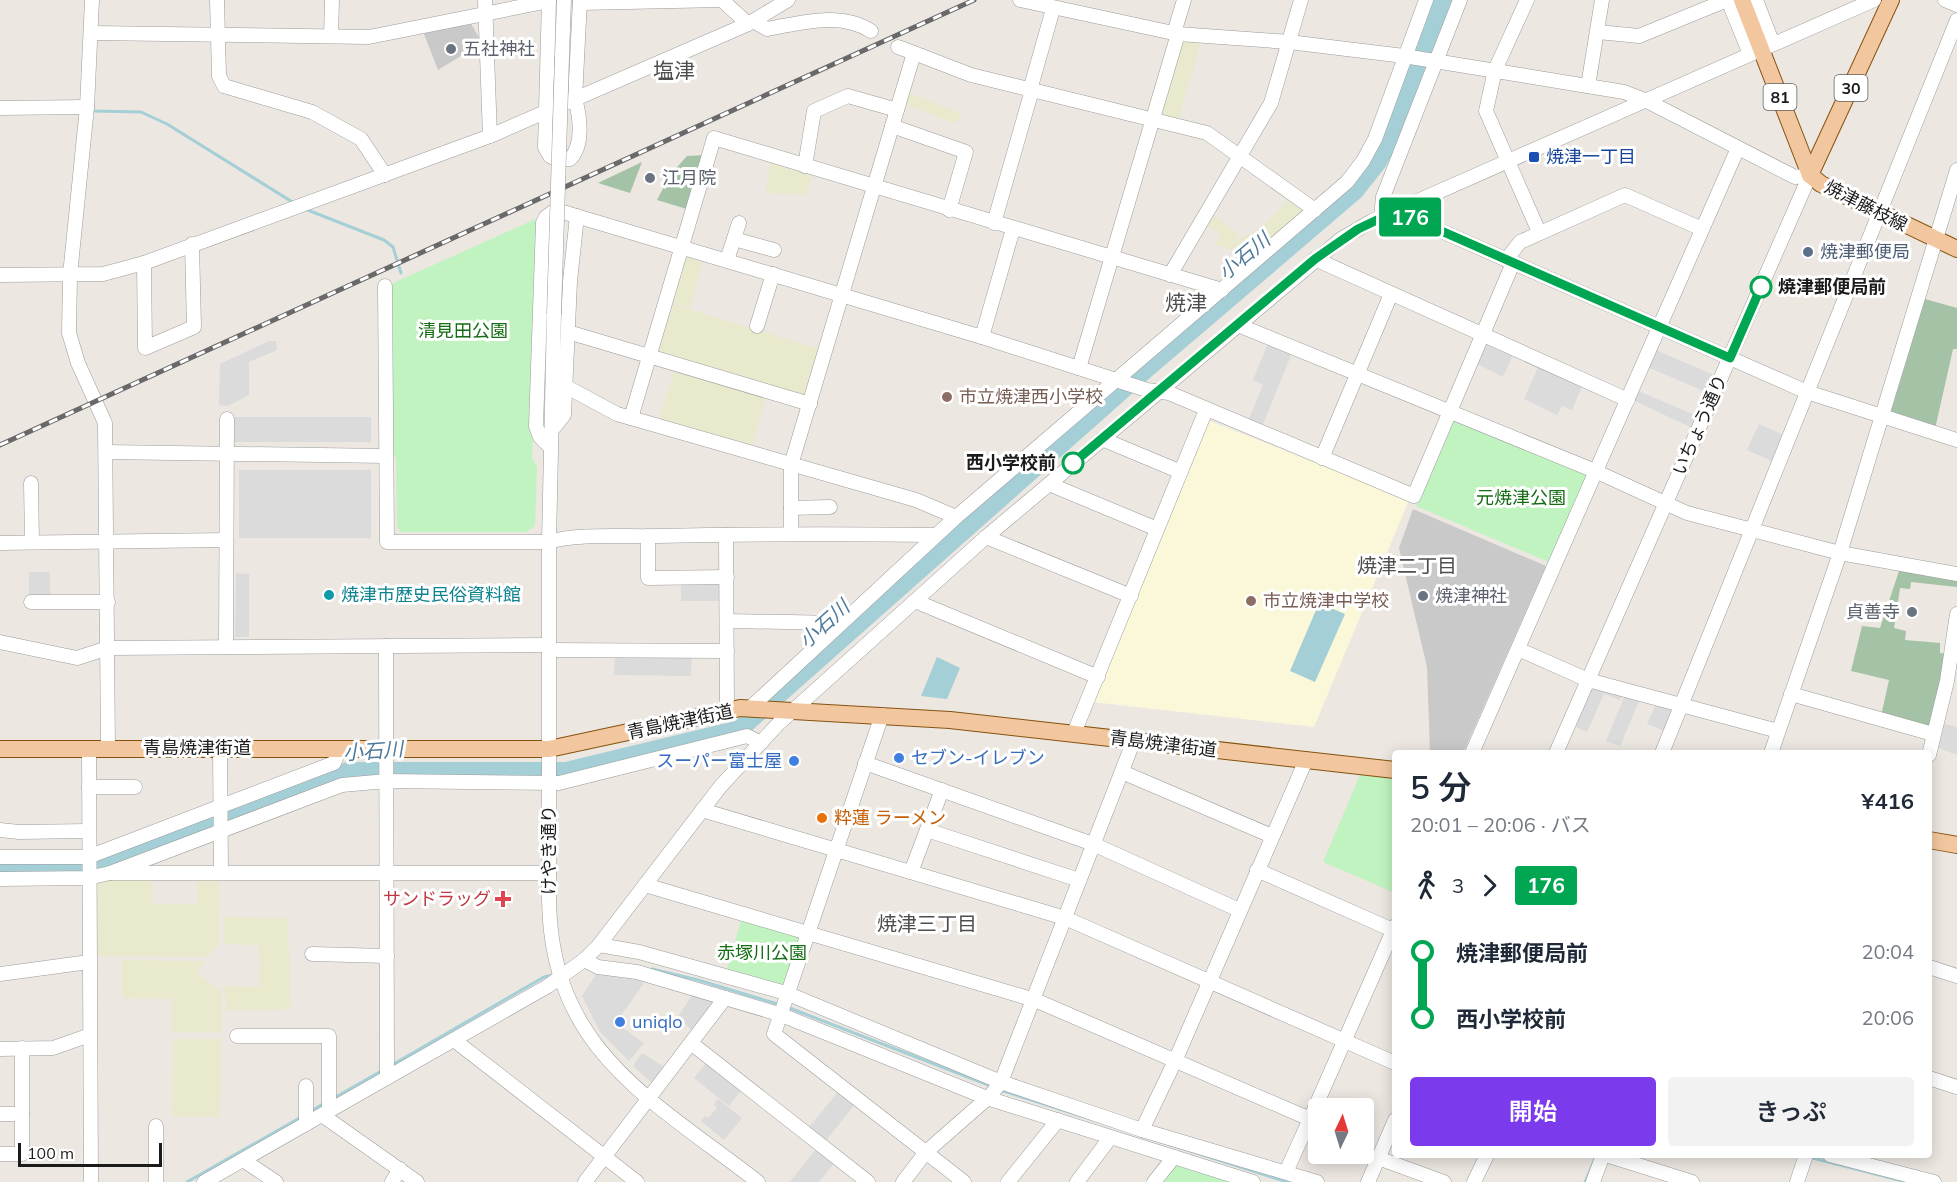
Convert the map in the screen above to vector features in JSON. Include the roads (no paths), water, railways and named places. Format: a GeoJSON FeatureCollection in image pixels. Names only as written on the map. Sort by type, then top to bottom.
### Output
{"type":"FeatureCollection","features":[{"type":"Feature","properties":{"kind":"main road","name":"81"},"geometry":{"type":"LineString","coordinates":[[1742,0],[1810,175]]}},
{"type":"Feature","properties":{"kind":"main road","name":"いちょう通り"},"geometry":{"type":"LineString","coordinates":[[1810,175],[1892,0]]}},
{"type":"Feature","properties":{"kind":"main road","name":"焼津藤枝線"},"geometry":{"type":"LineString","coordinates":[[1810,175],[1821,184],[1934,241],[1957,249]]}},
{"type":"Feature","properties":{"kind":"main road","name":"青島焼津街道"},"geometry":{"type":"LineString","coordinates":[[0,749],[340,749],[387,755],[549,755],[728,710],[749,709],[882,715],[1074,733],[1392,770]]}},
{"type":"Feature","properties":{"kind":"main road"},"geometry":{"type":"LineString","coordinates":[[1932,841],[1957,845]]}},
{"type":"Feature","properties":{"kind":"street"},"geometry":{"type":"LineString","coordinates":[[92,0],[87,111],[70,274],[69,333],[72,348],[104,415],[108,749]]}},
{"type":"Feature","properties":{"kind":"street"},"geometry":{"type":"LineString","coordinates":[[217,0],[219,76],[224,86],[312,111],[361,139],[386,176]]}},
{"type":"Feature","properties":{"kind":"street"},"geometry":{"type":"LineString","coordinates":[[332,0],[332,36]]}},
{"type":"Feature","properties":{"kind":"street","name":"けやき通り"},"geometry":{"type":"LineString","coordinates":[[564,0],[550,447],[550,934],[560,978],[572,1010],[596,1048],[650,1097],[758,1182]]}},
{"type":"Feature","properties":{"kind":"street"},"geometry":{"type":"LineString","coordinates":[[92,33],[369,37],[485,7],[549,1],[547,152],[556,159],[570,159],[578,146],[579,113],[575,99],[580,1],[722,0],[751,23],[767,29],[801,23],[853,21],[871,31]]}},
{"type":"Feature","properties":{"kind":"street"},"geometry":{"type":"LineString","coordinates":[[0,275],[103,274],[144,262],[386,176],[489,136],[751,23],[788,0]]}},
{"type":"Feature","properties":{"kind":"street"},"geometry":{"type":"LineString","coordinates":[[1020,0],[1053,9],[1176,33],[1289,42],[1406,56],[1624,92],[1645,100],[1795,177],[1810,175]]}},
{"type":"Feature","properties":{"kind":"street"},"geometry":{"type":"LineString","coordinates":[[1079,368],[1152,120],[1184,0]]}},
{"type":"Feature","properties":{"kind":"street"},"geometry":{"type":"LineString","coordinates":[[1170,275],[1271,103],[1301,0]]}},
{"type":"Feature","properties":{"kind":"street"},"geometry":{"type":"LineString","coordinates":[[749,709],[954,519],[1347,182],[1363,161],[1385,115],[1426,0]]}},
{"type":"Feature","properties":{"kind":"street"},"geometry":{"type":"LineString","coordinates":[[1381,218],[1383,197],[1460,0]]}},
{"type":"Feature","properties":{"kind":"street"},"geometry":{"type":"LineString","coordinates":[[1527,0],[1495,70],[1486,111],[1539,232]]}},
{"type":"Feature","properties":{"kind":"street"},"geometry":{"type":"LineString","coordinates":[[1587,86],[1602,0]]}},
{"type":"Feature","properties":{"kind":"street"},"geometry":{"type":"LineString","coordinates":[[1598,32],[1639,36],[1728,0],[1761,49]]}},
{"type":"Feature","properties":{"kind":"street"},"geometry":{"type":"LineString","coordinates":[[1756,0],[1761,49]]}},
{"type":"Feature","properties":{"kind":"street"},"geometry":{"type":"LineString","coordinates":[[204,1182],[454,1040],[560,978],[585,960],[599,945],[702,810],[761,743],[786,710],[915,601],[986,537],[1315,259],[1358,229],[1396,211],[1874,0]]}},
{"type":"Feature","properties":{"kind":"street"},"geometry":{"type":"LineString","coordinates":[[1945,0],[1957,5]]}},
{"type":"Feature","properties":{"kind":"street"},"geometry":{"type":"LineString","coordinates":[[485,7],[489,136]]}},
{"type":"Feature","properties":{"kind":"street"},"geometry":{"type":"LineString","coordinates":[[993,224],[1053,9]]}},
{"type":"Feature","properties":{"kind":"street"},"geometry":{"type":"LineString","coordinates":[[1663,750],[1957,20]]}},
{"type":"Feature","properties":{"kind":"street"},"geometry":{"type":"LineString","coordinates":[[898,47],[971,75],[1207,134],[1316,210]]}},
{"type":"Feature","properties":{"kind":"street"},"geometry":{"type":"LineString","coordinates":[[791,533],[791,468],[914,53]]}},
{"type":"Feature","properties":{"kind":"street"},"geometry":{"type":"LineString","coordinates":[[805,166],[814,111],[848,96],[897,110]]}},
{"type":"Feature","properties":{"kind":"street"},"geometry":{"type":"LineString","coordinates":[[0,108],[87,111]]}},
{"type":"Feature","properties":{"kind":"street"},"geometry":{"type":"LineString","coordinates":[[892,126],[966,152],[949,210]]}},
{"type":"Feature","properties":{"kind":"street"},"geometry":{"type":"LineString","coordinates":[[631,418],[714,138],[993,224],[1222,290]]}},
{"type":"Feature","properties":{"kind":"street"},"geometry":{"type":"LineString","coordinates":[[1473,750],[1738,148]]}},
{"type":"Feature","properties":{"kind":"street"},"geometry":{"type":"LineString","coordinates":[[1772,750],[1840,553],[1957,170]]}},
{"type":"Feature","properties":{"kind":"street","name":"いちょう通り"},"geometry":{"type":"LineString","coordinates":[[1557,750],[1810,175]]}},
{"type":"Feature","properties":{"kind":"street"},"geometry":{"type":"LineString","coordinates":[[550,447],[540,436],[536,426],[543,223],[546,217],[556,210],[683,246],[1143,388],[1169,393],[1414,496],[1483,335],[1510,261],[1520,242],[1625,195],[1702,229]]}},
{"type":"Feature","properties":{"kind":"street"},"geometry":{"type":"LineString","coordinates":[[1396,211],[1807,392],[1957,440]]}},
{"type":"Feature","properties":{"kind":"street"},"geometry":{"type":"LineString","coordinates":[[551,431],[564,415],[577,216]]}},
{"type":"Feature","properties":{"kind":"street"},"geometry":{"type":"LineString","coordinates":[[727,260],[739,223]]}},
{"type":"Feature","properties":{"kind":"street"},"geometry":{"type":"LineString","coordinates":[[982,337],[1013,229]]}},
{"type":"Feature","properties":{"kind":"street"},"geometry":{"type":"LineString","coordinates":[[734,239],[774,250]]}},
{"type":"Feature","properties":{"kind":"street"},"geometry":{"type":"LineString","coordinates":[[144,262],[145,348],[194,327],[192,244]]}},
{"type":"Feature","properties":{"kind":"street"},"geometry":{"type":"LineString","coordinates":[[1315,259],[1628,399]]}},
{"type":"Feature","properties":{"kind":"street"},"geometry":{"type":"LineString","coordinates":[[757,326],[773,274]]}},
{"type":"Feature","properties":{"kind":"street"},"geometry":{"type":"LineString","coordinates":[[385,286],[387,542],[549,542],[560,538],[595,536],[791,533],[936,535]]}},
{"type":"Feature","properties":{"kind":"street"},"geometry":{"type":"LineString","coordinates":[[1322,458],[1391,294]]}},
{"type":"Feature","properties":{"kind":"street"},"geometry":{"type":"LineString","coordinates":[[1238,325],[1595,471],[1687,513],[1840,553],[1957,574]]}},
{"type":"Feature","properties":{"kind":"street"},"geometry":{"type":"LineString","coordinates":[[568,332],[810,404]]}},
{"type":"Feature","properties":{"kind":"street"},"geometry":{"type":"LineString","coordinates":[[565,386],[599,406],[631,418],[791,468],[931,505],[954,519]]}},
{"type":"Feature","properties":{"kind":"street"},"geometry":{"type":"LineString","coordinates":[[1074,733],[1206,410]]}},
{"type":"Feature","properties":{"kind":"street"},"geometry":{"type":"LineString","coordinates":[[226,419],[226,647]]}},
{"type":"Feature","properties":{"kind":"street"},"geometry":{"type":"LineString","coordinates":[[1102,439],[1181,472]]}},
{"type":"Feature","properties":{"kind":"street"},"geometry":{"type":"LineString","coordinates":[[106,452],[386,456]]}},
{"type":"Feature","properties":{"kind":"street"},"geometry":{"type":"LineString","coordinates":[[31,483],[32,542]]}},
{"type":"Feature","properties":{"kind":"street"},"geometry":{"type":"LineString","coordinates":[[1049,484],[1158,530]]}},
{"type":"Feature","properties":{"kind":"street"},"geometry":{"type":"LineString","coordinates":[[791,508],[830,507]]}},
{"type":"Feature","properties":{"kind":"street"},"geometry":{"type":"LineString","coordinates":[[726,535],[728,710]]}},
{"type":"Feature","properties":{"kind":"street"},"geometry":{"type":"LineString","coordinates":[[648,536],[648,579],[727,577]]}},
{"type":"Feature","properties":{"kind":"street"},"geometry":{"type":"LineString","coordinates":[[986,537],[1131,596]]}},
{"type":"Feature","properties":{"kind":"street"},"geometry":{"type":"LineString","coordinates":[[0,543],[225,540]]}},
{"type":"Feature","properties":{"kind":"street"},"geometry":{"type":"LineString","coordinates":[[915,601],[1098,676]]}},
{"type":"Feature","properties":{"kind":"street"},"geometry":{"type":"LineString","coordinates":[[31,602],[108,602]]}},
{"type":"Feature","properties":{"kind":"street"},"geometry":{"type":"LineString","coordinates":[[1930,750],[1933,734],[1952,681],[1957,614]]}},
{"type":"Feature","properties":{"kind":"street"},"geometry":{"type":"LineString","coordinates":[[728,621],[840,623]]}},
{"type":"Feature","properties":{"kind":"street"},"geometry":{"type":"LineString","coordinates":[[0,642],[78,658],[108,648],[386,646],[727,651]]}},
{"type":"Feature","properties":{"kind":"street"},"geometry":{"type":"LineString","coordinates":[[386,646],[387,1078]]}},
{"type":"Feature","properties":{"kind":"street"},"geometry":{"type":"LineString","coordinates":[[1518,650],[1588,680],[1778,731]]}},
{"type":"Feature","properties":{"kind":"street"},"geometry":{"type":"LineString","coordinates":[[1791,694],[1933,734]]}},
{"type":"Feature","properties":{"kind":"street"},"geometry":{"type":"LineString","coordinates":[[882,715],[774,1034],[964,1182]]}},
{"type":"Feature","properties":{"kind":"street"},"geometry":{"type":"LineString","coordinates":[[110,873],[342,785],[387,782],[549,781],[665,759],[747,736],[761,743]]}},
{"type":"Feature","properties":{"kind":"street"},"geometry":{"type":"LineString","coordinates":[[903,1182],[926,1152],[994,1090],[1035,1000],[1134,740]]}},
{"type":"Feature","properties":{"kind":"street"},"geometry":{"type":"LineString","coordinates":[[220,748],[221,872]]}},
{"type":"Feature","properties":{"kind":"street"},"geometry":{"type":"LineString","coordinates":[[89,749],[90,1182]]}},
{"type":"Feature","properties":{"kind":"street"},"geometry":{"type":"LineString","coordinates":[[0,857],[88,857],[219,809],[334,763],[340,749]]}},
{"type":"Feature","properties":{"kind":"street"},"geometry":{"type":"LineString","coordinates":[[1142,1130],[1175,1061],[1306,760]]}},
{"type":"Feature","properties":{"kind":"street"},"geometry":{"type":"LineString","coordinates":[[866,763],[1093,844],[1239,910]]}},
{"type":"Feature","properties":{"kind":"street"},"geometry":{"type":"LineString","coordinates":[[1122,772],[1272,836]]}},
{"type":"Feature","properties":{"kind":"street"},"geometry":{"type":"LineString","coordinates":[[89,787],[135,787]]}},
{"type":"Feature","properties":{"kind":"street"},"geometry":{"type":"LineString","coordinates":[[911,872],[942,790]]}},
{"type":"Feature","properties":{"kind":"street"},"geometry":{"type":"LineString","coordinates":[[702,810],[1065,918],[1392,1062]]}},
{"type":"Feature","properties":{"kind":"street"},"geometry":{"type":"LineString","coordinates":[[0,830],[88,831]]}},
{"type":"Feature","properties":{"kind":"street"},"geometry":{"type":"LineString","coordinates":[[927,830],[1079,880]]}},
{"type":"Feature","properties":{"kind":"street"},"geometry":{"type":"LineString","coordinates":[[1257,870],[1392,928]]}},
{"type":"Feature","properties":{"kind":"street"},"geometry":{"type":"LineString","coordinates":[[0,879],[110,873],[549,873]]}},
{"type":"Feature","properties":{"kind":"street"},"geometry":{"type":"LineString","coordinates":[[645,885],[1035,1000],[1308,1118]]}},
{"type":"Feature","properties":{"kind":"street"},"geometry":{"type":"LineString","coordinates":[[1319,1098],[1392,933]]}},
{"type":"Feature","properties":{"kind":"street"},"geometry":{"type":"LineString","coordinates":[[599,945],[626,949],[783,1004],[994,1090],[1058,1120],[1253,1182]]}},
{"type":"Feature","properties":{"kind":"street"},"geometry":{"type":"LineString","coordinates":[[312,954],[387,957]]}},
{"type":"Feature","properties":{"kind":"street"},"geometry":{"type":"LineString","coordinates":[[585,960],[598,967],[637,972],[725,998],[783,1004],[994,1090],[1142,1130],[1317,1182]]}},
{"type":"Feature","properties":{"kind":"street"},"geometry":{"type":"LineString","coordinates":[[0,974],[89,962]]}},
{"type":"Feature","properties":{"kind":"street"},"geometry":{"type":"LineString","coordinates":[[1932,968],[1957,976]]}},
{"type":"Feature","properties":{"kind":"street"},"geometry":{"type":"LineString","coordinates":[[585,1182],[725,998]]}},
{"type":"Feature","properties":{"kind":"street"},"geometry":{"type":"LineString","coordinates":[[0,1048],[53,1048],[90,1035]]}},
{"type":"Feature","properties":{"kind":"street"},"geometry":{"type":"LineString","coordinates":[[237,1036],[329,1036],[326,1113]]}},
{"type":"Feature","properties":{"kind":"street"},"geometry":{"type":"LineString","coordinates":[[454,1040],[637,1182]]}},
{"type":"Feature","properties":{"kind":"street"},"geometry":{"type":"LineString","coordinates":[[691,1043],[868,1182]]}},
{"type":"Feature","properties":{"kind":"street"},"geometry":{"type":"LineString","coordinates":[[0,1154],[22,1154],[22,1048]]}},
{"type":"Feature","properties":{"kind":"street"},"geometry":{"type":"LineString","coordinates":[[1932,1079],[1957,1087]]}},
{"type":"Feature","properties":{"kind":"street"},"geometry":{"type":"LineString","coordinates":[[306,1086],[306,1124]]}},
{"type":"Feature","properties":{"kind":"street"},"geometry":{"type":"LineString","coordinates":[[326,1113],[417,1182]]}},
{"type":"Feature","properties":{"kind":"street"},"geometry":{"type":"LineString","coordinates":[[0,1114],[22,1114]]}},
{"type":"Feature","properties":{"kind":"street"},"geometry":{"type":"LineString","coordinates":[[1008,1182],[1058,1120]]}},
{"type":"Feature","properties":{"kind":"street"},"geometry":{"type":"LineString","coordinates":[[1286,1172],[1308,1123]]}},
{"type":"Feature","properties":{"kind":"street"},"geometry":{"type":"LineString","coordinates":[[156,1126],[156,1182]]}},
{"type":"Feature","properties":{"kind":"street"},"geometry":{"type":"LineString","coordinates":[[1368,1182],[1392,1127]]}},
{"type":"Feature","properties":{"kind":"street"},"geometry":{"type":"LineString","coordinates":[[1077,1182],[1110,1138]]}},
{"type":"Feature","properties":{"kind":"street"},"geometry":{"type":"LineString","coordinates":[[1154,1182],[1174,1157]]}},
{"type":"Feature","properties":{"kind":"street"},"geometry":{"type":"LineString","coordinates":[[1378,1158],[1444,1182]]}},
{"type":"Feature","properties":{"kind":"street"},"geometry":{"type":"LineString","coordinates":[[1474,1182],[1486,1158]]}},
{"type":"Feature","properties":{"kind":"street"},"geometry":{"type":"LineString","coordinates":[[1593,1182],[1603,1158]]}},
{"type":"Feature","properties":{"kind":"street"},"geometry":{"type":"LineString","coordinates":[[1614,1158],[1692,1182]]}},
{"type":"Feature","properties":{"kind":"street"},"geometry":{"type":"LineString","coordinates":[[1797,1182],[1805,1158]]}},
{"type":"Feature","properties":{"kind":"street"},"geometry":{"type":"LineString","coordinates":[[1842,1158],[1934,1182]]}},
{"type":"Feature","properties":{"kind":"street"},"geometry":{"type":"LineString","coordinates":[[243,1160],[276,1182]]}},
{"type":"Feature","properties":{"kind":"street"},"geometry":{"type":"LineString","coordinates":[[392,1182],[400,1169]]}},
{"type":"Feature","properties":{"kind":"water"},"geometry":{"type":"Polygon","coordinates":[[[1319,603],[1345,614],[1315,682],[1290,671],[1319,603]]]}},
{"type":"Feature","properties":{"kind":"water"},"geometry":{"type":"Polygon","coordinates":[[[937,657],[960,668],[947,699],[921,696],[937,657]]]}},
{"type":"Feature","properties":{"kind":"waterway","name":"小石川"},"geometry":{"type":"LineString","coordinates":[[0,867],[104,867],[348,771],[566,771],[740,729],[1143,372],[1355,191],[1378,162],[1393,134],[1443,0]]}},
{"type":"Feature","properties":{"kind":"waterway"},"geometry":{"type":"LineString","coordinates":[[92,111],[141,112],[167,124],[294,203]]}},
{"type":"Feature","properties":{"kind":"waterway"},"geometry":{"type":"LineString","coordinates":[[305,209],[384,240],[393,247],[401,273]]}},
{"type":"Feature","properties":{"kind":"waterway"},"geometry":{"type":"LineString","coordinates":[[957,523],[965,528]]}},
{"type":"Feature","properties":{"kind":"waterway"},"geometry":{"type":"LineString","coordinates":[[652,969],[781,1005]]}},
{"type":"Feature","properties":{"kind":"waterway"},"geometry":{"type":"LineString","coordinates":[[392,1065],[544,977],[553,975]]}},
{"type":"Feature","properties":{"kind":"waterway"},"geometry":{"type":"LineString","coordinates":[[787,1007],[991,1086]]}},
{"type":"Feature","properties":{"kind":"waterway"},"geometry":{"type":"LineString","coordinates":[[334,1098],[383,1070]]}},
{"type":"Feature","properties":{"kind":"waterway"},"geometry":{"type":"LineString","coordinates":[[1000,1090],[1287,1182]]}},
{"type":"Feature","properties":{"kind":"waterway"},"geometry":{"type":"LineString","coordinates":[[311,1111],[323,1104]]}},
{"type":"Feature","properties":{"kind":"waterway"},"geometry":{"type":"LineString","coordinates":[[187,1182],[303,1116]]}},
{"type":"Feature","properties":{"kind":"waterway"},"geometry":{"type":"LineString","coordinates":[[1813,1158],[1906,1182]]}},
{"type":"Feature","properties":{"kind":"waterway"},"geometry":{"type":"LineString","coordinates":[[1585,1182],[1595,1159]]}},
{"type":"Feature","properties":{"kind":"railway"},"geometry":{"type":"LineString","coordinates":[[0,445],[974,0]]}},
{"type":"Feature","properties":{"kind":"place","name":"五社神社"},"geometry":{"type":"Point","coordinates":[451,49]}},
{"type":"Feature","properties":{"kind":"place","name":"焼津一丁目"},"geometry":{"type":"Point","coordinates":[1534,157]}},
{"type":"Feature","properties":{"kind":"place","name":"江月院"},"geometry":{"type":"Point","coordinates":[650,178]}},
{"type":"Feature","properties":{"kind":"place","name":"焼津郵便局"},"geometry":{"type":"Point","coordinates":[1808,252]}},
{"type":"Feature","properties":{"kind":"place","name":"焼津郵便局前"},"geometry":{"type":"Point","coordinates":[1761,287]}},
{"type":"Feature","properties":{"kind":"place","name":"市立焼津西小学校"},"geometry":{"type":"Point","coordinates":[947,397]}},
{"type":"Feature","properties":{"kind":"place","name":"西小学校前"},"geometry":{"type":"Point","coordinates":[1073,463]}},
{"type":"Feature","properties":{"kind":"place","name":"焼津市歴史民俗資料館"},"geometry":{"type":"Point","coordinates":[329,595]}},
{"type":"Feature","properties":{"kind":"place","name":"焼津神社"},"geometry":{"type":"Point","coordinates":[1423,596]}},
{"type":"Feature","properties":{"kind":"place","name":"市立焼津中学校"},"geometry":{"type":"Point","coordinates":[1251,601]}},
{"type":"Feature","properties":{"kind":"place","name":"貞善寺"},"geometry":{"type":"Point","coordinates":[1912,612]}},
{"type":"Feature","properties":{"kind":"place","name":"セブン-イレブン"},"geometry":{"type":"Point","coordinates":[899,758]}},
{"type":"Feature","properties":{"kind":"place","name":"スーパー富士屋"},"geometry":{"type":"Point","coordinates":[794,761]}},
{"type":"Feature","properties":{"kind":"place","name":"粋蓮 ラーメン"},"geometry":{"type":"Point","coordinates":[822,818]}},
{"type":"Feature","properties":{"kind":"place","name":"サンドラッグ"},"geometry":{"type":"Point","coordinates":[503,899]}},
{"type":"Feature","properties":{"kind":"place","name":"uniqlo"},"geometry":{"type":"Point","coordinates":[620,1022]}},
{"type":"Feature","properties":{"kind":"district","name":"塩津"},"geometry":{"type":"Point","coordinates":[674,71]}},
{"type":"Feature","properties":{"kind":"district","name":"焼津"},"geometry":{"type":"Point","coordinates":[1186,303]}},
{"type":"Feature","properties":{"kind":"district","name":"焼津二丁目"},"geometry":{"type":"Point","coordinates":[1407,566]}},
{"type":"Feature","properties":{"kind":"district","name":"焼津三丁目"},"geometry":{"type":"Point","coordinates":[927,924]}},
{"type":"Feature","properties":{"kind":"park label","name":"清見田公園"},"geometry":{"type":"Point","coordinates":[463,331]}},
{"type":"Feature","properties":{"kind":"park label","name":"元焼津公園"},"geometry":{"type":"Point","coordinates":[1521,498]}},
{"type":"Feature","properties":{"kind":"park label","name":"赤塚川公園"},"geometry":{"type":"Point","coordinates":[762,953]}}]}
